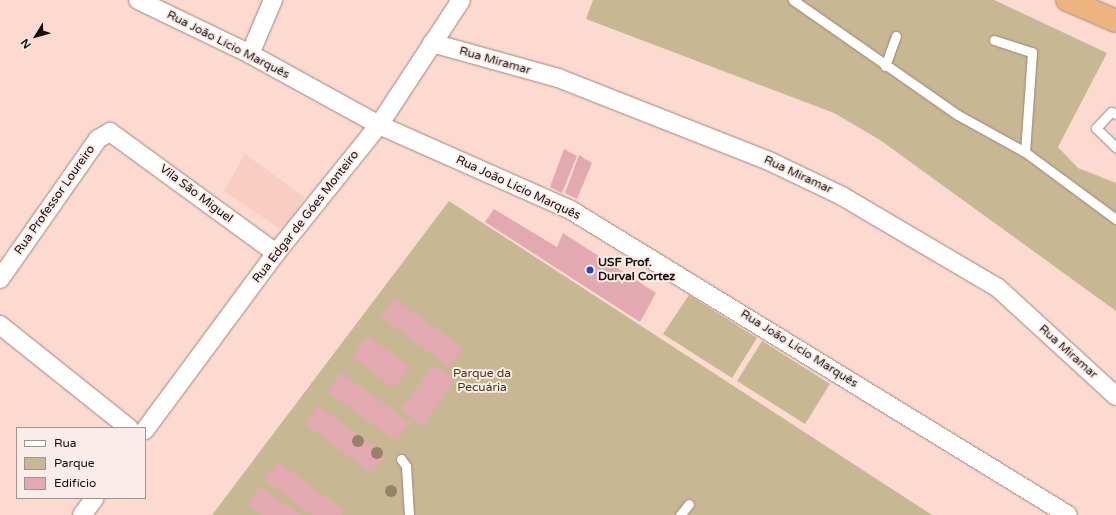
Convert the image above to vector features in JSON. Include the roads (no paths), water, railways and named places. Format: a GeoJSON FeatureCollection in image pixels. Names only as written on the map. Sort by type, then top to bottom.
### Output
{"type":"FeatureCollection","features":[{"type":"Feature","properties":{"kind":"highway"},"geometry":{"type":"LineString","coordinates":[[1067,0],[1116,21]]}},
{"type":"Feature","properties":{"kind":"street","name":"Rua João Lício Marquês"},"geometry":{"type":"LineString","coordinates":[[138,0],[250,54],[379,125],[569,209],[1068,515]]}},
{"type":"Feature","properties":{"kind":"street"},"geometry":{"type":"LineString","coordinates":[[250,54],[273,0]]}},
{"type":"Feature","properties":{"kind":"street","name":"Rua Edgar de Góes Monteiro"},"geometry":{"type":"LineString","coordinates":[[146,429],[276,253],[379,125],[460,0]]}},
{"type":"Feature","properties":{"kind":"street","name":"Rua Miramar"},"geometry":{"type":"LineString","coordinates":[[432,43],[558,78],[770,161],[842,196],[998,288],[1116,396]]}},
{"type":"Feature","properties":{"kind":"street","name":"Rua Professor Loureiro"},"geometry":{"type":"LineString","coordinates":[[0,279],[98,139],[110,132],[117,135]]}},
{"type":"Feature","properties":{"kind":"street","name":"Vila São Miguel"},"geometry":{"type":"LineString","coordinates":[[117,135],[276,253]]}},
{"type":"Feature","properties":{"kind":"street"},"geometry":{"type":"LineString","coordinates":[[0,325],[128,427]]}},
{"type":"Feature","properties":{"kind":"street"},"geometry":{"type":"LineString","coordinates":[[82,515],[94,499]]}},
{"type":"Feature","properties":{"kind":"lane"},"geometry":{"type":"LineString","coordinates":[[793,0],[885,66],[958,115],[1025,152],[1116,219]]}},
{"type":"Feature","properties":{"kind":"lane"},"geometry":{"type":"LineString","coordinates":[[885,66],[896,36]]}},
{"type":"Feature","properties":{"kind":"lane"},"geometry":{"type":"LineString","coordinates":[[994,40],[1032,52],[1025,152]]}},
{"type":"Feature","properties":{"kind":"lane"},"geometry":{"type":"LineString","coordinates":[[1116,114],[1111,112],[1096,128],[1116,147]]}},
{"type":"Feature","properties":{"kind":"lane"},"geometry":{"type":"LineString","coordinates":[[400,459],[406,466],[410,515]]}},
{"type":"Feature","properties":{"kind":"lane"},"geometry":{"type":"LineString","coordinates":[[680,515],[689,504]]}},
{"type":"Feature","properties":{"kind":"place","name":"USF Prof. Durval Cortez"},"geometry":{"type":"Point","coordinates":[590,270]}},
{"type":"Feature","properties":{"kind":"park label","name":"Parque da Pecuária"},"geometry":{"type":"Point","coordinates":[482,381]}}]}
